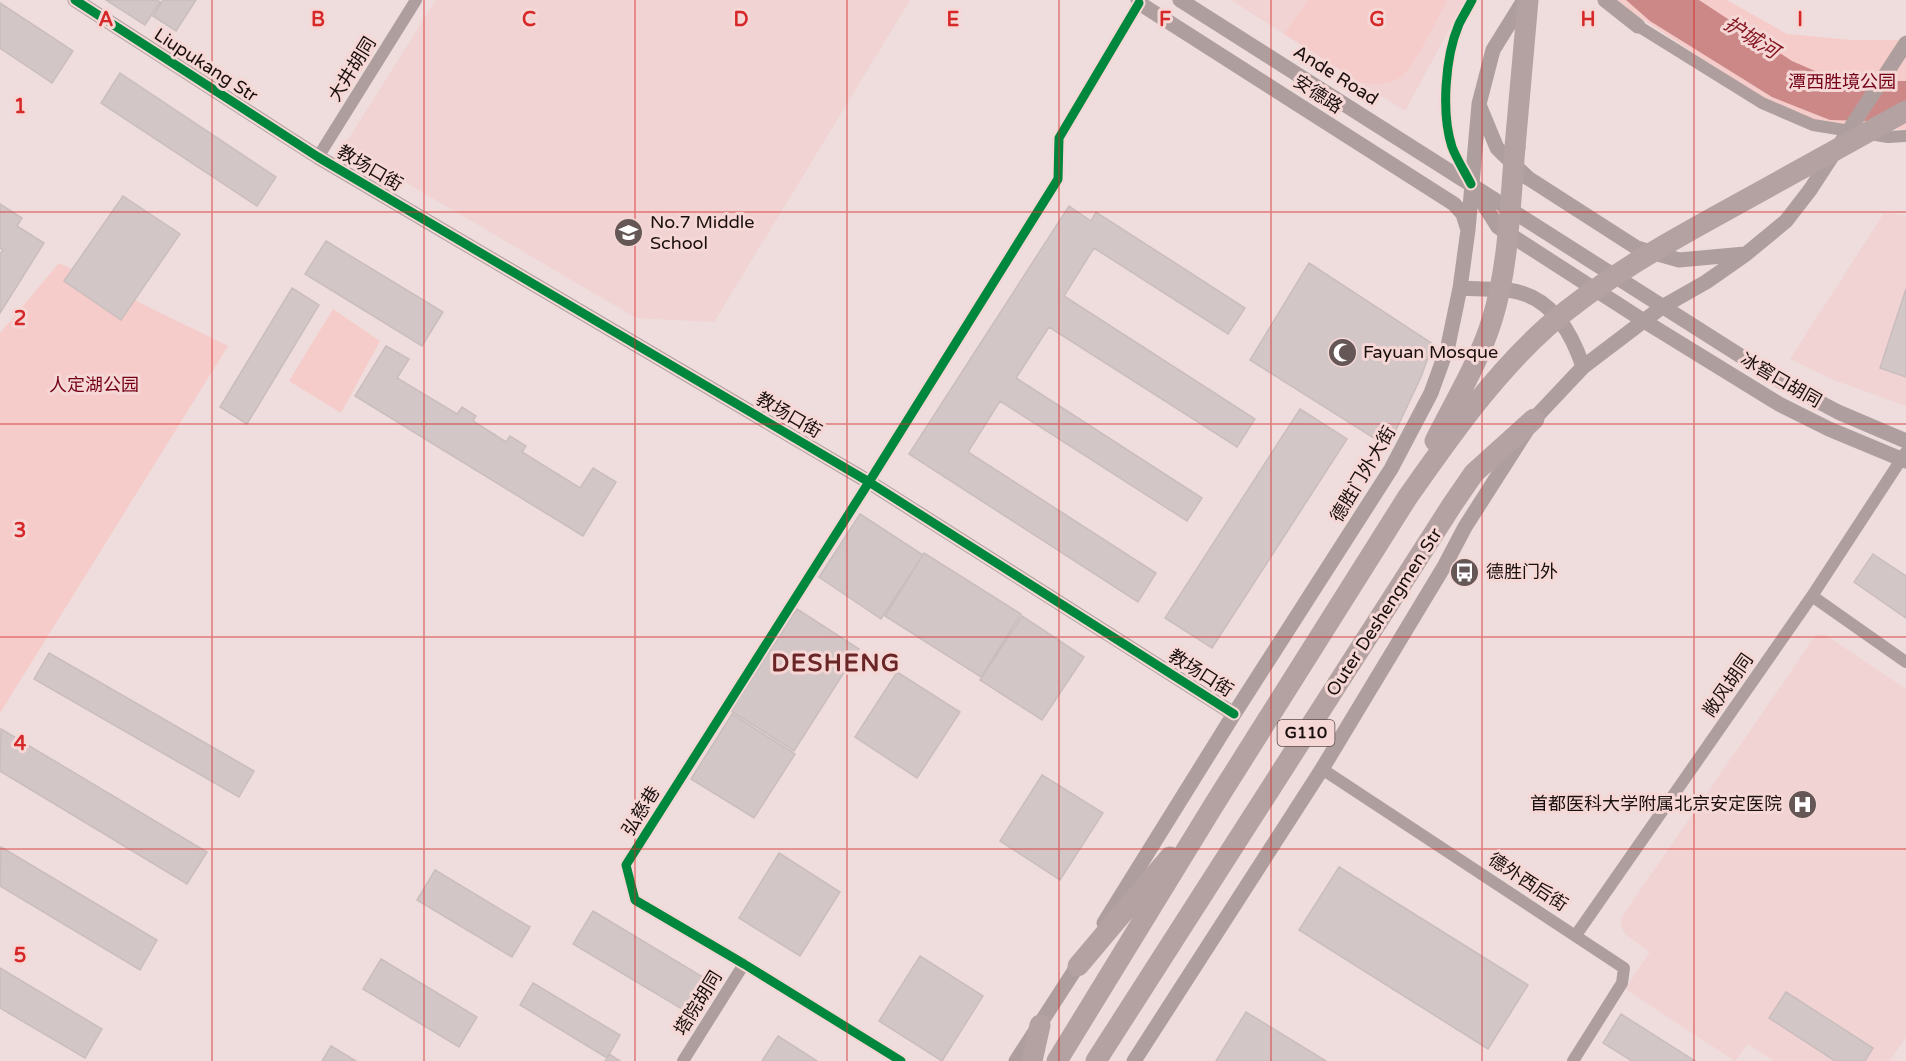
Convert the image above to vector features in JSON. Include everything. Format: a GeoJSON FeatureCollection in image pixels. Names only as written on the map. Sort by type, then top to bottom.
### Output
{"type":"FeatureCollection","features":[{"type":"Feature","properties":{"kind":"highway"},"geometry":{"type":"LineString","coordinates":[[1407,498],[1477,357],[1492,320],[1508,230],[1526,0]]}},
{"type":"Feature","properties":{"kind":"highway"},"geometry":{"type":"LineString","coordinates":[[1407,498],[1464,418],[1506,367],[1549,326],[1603,283],[1662,246],[1906,111]]}},
{"type":"Feature","properties":{"kind":"highway","name":"Outer Deshengmen Str"},"geometry":{"type":"LineString","coordinates":[[1096,1061],[1452,505],[1474,473],[1534,419]]}},
{"type":"Feature","properties":{"kind":"highway","name":"G110"},"geometry":{"type":"LineString","coordinates":[[1057,1061],[1215,803],[1407,498]]}},
{"type":"Feature","properties":{"kind":"highway"},"geometry":{"type":"LineString","coordinates":[[1078,966],[1215,803]]}},
{"type":"Feature","properties":{"kind":"highway"},"geometry":{"type":"LineString","coordinates":[[1032,1061],[1040,1025]]}},
{"type":"Feature","properties":{"kind":"street","name":"Liupukang Str"},"geometry":{"type":"LineString","coordinates":[[75,0],[318,157]]}},
{"type":"Feature","properties":{"kind":"street","name":"大井胡同"},"geometry":{"type":"LineString","coordinates":[[318,157],[416,0]]}},
{"type":"Feature","properties":{"kind":"street","name":"Ande Road"},"geometry":{"type":"LineString","coordinates":[[1180,0],[1662,307]]}},
{"type":"Feature","properties":{"kind":"street","name":"德胜门外大街"},"geometry":{"type":"LineString","coordinates":[[1234,714],[1391,469],[1431,393],[1448,346],[1460,288],[1468,230],[1479,104],[1493,50],[1526,0]]}},
{"type":"Feature","properties":{"kind":"street"},"geometry":{"type":"LineString","coordinates":[[1605,0],[1638,26],[1762,103],[1813,125],[1888,137],[1906,136]]}},
{"type":"Feature","properties":{"kind":"street","name":"安德路"},"geometry":{"type":"LineString","coordinates":[[1138,2],[1454,204],[1463,214],[1468,230]]}},
{"type":"Feature","properties":{"kind":"street","name":"弘慈巷"},"geometry":{"type":"LineString","coordinates":[[901,1061],[635,900],[626,865],[1058,179],[1059,138],[1138,2]]}},
{"type":"Feature","properties":{"kind":"street","name":"Outer Deshengmen Str"},"geometry":{"type":"LineString","coordinates":[[1134,1061],[1322,769],[1445,565],[1465,526],[1534,419],[1583,367],[1662,307],[1706,282],[1746,254],[1786,221],[1810,190],[1906,43]]}},
{"type":"Feature","properties":{"kind":"street"},"geometry":{"type":"LineString","coordinates":[[1479,104],[1497,148],[1528,178],[1637,248],[1679,260],[1746,254]]}},
{"type":"Feature","properties":{"kind":"street","name":"教场口街"},"geometry":{"type":"LineString","coordinates":[[318,157],[869,482],[1234,714]]}},
{"type":"Feature","properties":{"kind":"street","name":"冰窖口胡同"},"geometry":{"type":"LineString","coordinates":[[1471,184],[1498,227],[1644,321],[1779,404],[1828,429],[1904,457]]}},
{"type":"Feature","properties":{"kind":"street"},"geometry":{"type":"LineString","coordinates":[[1460,288],[1509,290],[1529,295],[1550,310],[1564,324],[1576,346],[1583,367]]}},
{"type":"Feature","properties":{"kind":"street","name":"冰窖口胡同"},"geometry":{"type":"LineString","coordinates":[[1662,307],[1780,381],[1838,412],[1906,441]]}},
{"type":"Feature","properties":{"kind":"street","name":"敞风胡同"},"geometry":{"type":"LineString","coordinates":[[1576,935],[1812,596],[1904,457]]}},
{"type":"Feature","properties":{"kind":"street"},"geometry":{"type":"LineString","coordinates":[[1812,596],[1906,662]]}},
{"type":"Feature","properties":{"kind":"street"},"geometry":{"type":"LineString","coordinates":[[1016,1061],[1078,966],[1234,714]]}},
{"type":"Feature","properties":{"kind":"street","name":"德外西后街"},"geometry":{"type":"LineString","coordinates":[[1322,769],[1624,968],[1622,983],[1573,1061]]}},
{"type":"Feature","properties":{"kind":"street","name":"塔院胡同"},"geometry":{"type":"LineString","coordinates":[[683,1061],[744,964]]}},
{"type":"Feature","properties":{"kind":"shaded area","name":"No.7 Middle School"},"geometry":{"type":"Polygon","coordinates":[[[436,0],[910,0],[714,322],[636,318],[344,146],[436,0]]]}},
{"type":"Feature","properties":{"kind":"shaded area"},"geometry":{"type":"Polygon","coordinates":[[[1231,0],[1465,0],[1405,111],[1231,0]]]}},
{"type":"Feature","properties":{"kind":"shaded area"},"geometry":{"type":"Polygon","coordinates":[[[1884,213],[1906,215],[1906,406],[1831,379],[1790,359],[1884,213]]]}},
{"type":"Feature","properties":{"kind":"shaded area","name":"首都医科大学附属北京安定医院"},"geometry":{"type":"Polygon","coordinates":[[[1824,634],[1906,689],[1906,1037],[1889,1061],[1774,1061],[1748,1044],[1735,1061],[1625,989],[1650,952],[1625,934],[1621,918],[1816,635],[1824,634]]]}},
{"type":"Feature","properties":{"kind":"green space"},"geometry":{"type":"Polygon","coordinates":[[[1308,0],[1447,0],[1411,66],[1398,79],[1375,84],[1361,83],[1284,34],[1308,0]]]}},
{"type":"Feature","properties":{"kind":"green space","name":"潭西胜境公园"},"geometry":{"type":"Polygon","coordinates":[[[1617,0],[1727,0],[1787,34],[1852,40],[1906,40],[1906,130],[1836,125],[1819,121],[1767,101],[1639,17],[1617,0]]]}},
{"type":"Feature","properties":{"kind":"green space","name":"人定湖公园"},"geometry":{"type":"Polygon","coordinates":[[[59,263],[228,346],[0,713],[0,333],[59,263]]]}},
{"type":"Feature","properties":{"kind":"green space"},"geometry":{"type":"Polygon","coordinates":[[[333,309],[380,341],[341,413],[289,381],[333,309]]]}},
{"type":"Feature","properties":{"kind":"water","name":"护城河"},"geometry":{"type":"Polygon","coordinates":[[[1626,0],[1699,0],[1792,61],[1838,81],[1906,81],[1906,122],[1830,120],[1772,97],[1650,21],[1626,0]]]}},
{"type":"Feature","properties":{"kind":"building"},"geometry":{"type":"Polygon","coordinates":[[[106,0],[157,0],[160,2],[145,25],[106,0]]]}},
{"type":"Feature","properties":{"kind":"building"},"geometry":{"type":"Polygon","coordinates":[[[163,0],[196,0],[176,31],[153,16],[163,0]]]}},
{"type":"Feature","properties":{"kind":"building"},"geometry":{"type":"Polygon","coordinates":[[[0,3],[73,51],[52,83],[0,48],[0,3]]]}},
{"type":"Feature","properties":{"kind":"building"},"geometry":{"type":"Polygon","coordinates":[[[120,73],[276,177],[257,206],[101,103],[120,73]]]}},
{"type":"Feature","properties":{"kind":"building"},"geometry":{"type":"Polygon","coordinates":[[[123,196],[180,234],[121,320],[64,281],[123,196]]]}},
{"type":"Feature","properties":{"kind":"building"},"geometry":{"type":"Polygon","coordinates":[[[0,204],[22,218],[17,226],[44,243],[0,313],[0,254],[3,250],[0,248],[0,204]]]}},
{"type":"Feature","properties":{"kind":"building"},"geometry":{"type":"Polygon","coordinates":[[[1069,206],[1091,221],[1096,212],[1245,308],[1228,334],[1094,248],[1064,296],[1255,419],[1237,447],[1049,327],[1016,378],[1202,498],[1187,521],[1000,401],[968,452],[1156,573],[1138,602],[909,454],[1069,206]]]}},
{"type":"Feature","properties":{"kind":"building"},"geometry":{"type":"Polygon","coordinates":[[[326,241],[443,312],[422,346],[305,274],[326,241]]]}},
{"type":"Feature","properties":{"kind":"building","name":"Fayuan Mosque"},"geometry":{"type":"Polygon","coordinates":[[[1309,263],[1433,344],[1421,377],[1388,447],[1250,360],[1309,263]]]}},
{"type":"Feature","properties":{"kind":"building"},"geometry":{"type":"Polygon","coordinates":[[[292,288],[319,305],[247,424],[220,407],[292,288]]]}},
{"type":"Feature","properties":{"kind":"building"},"geometry":{"type":"Polygon","coordinates":[[[1906,289],[1906,377],[1880,368],[1906,289]]]}},
{"type":"Feature","properties":{"kind":"building"},"geometry":{"type":"Polygon","coordinates":[[[386,346],[409,359],[397,378],[457,414],[462,407],[476,416],[473,421],[506,442],[510,436],[526,446],[522,452],[580,488],[593,468],[616,482],[583,536],[355,396],[386,346]]]}},
{"type":"Feature","properties":{"kind":"building"},"geometry":{"type":"Polygon","coordinates":[[[1300,409],[1347,439],[1212,648],[1165,618],[1300,409]]]}},
{"type":"Feature","properties":{"kind":"building"},"geometry":{"type":"Polygon","coordinates":[[[860,514],[923,555],[881,619],[819,577],[860,514]]]}},
{"type":"Feature","properties":{"kind":"building"},"geometry":{"type":"Polygon","coordinates":[[[924,553],[1021,614],[981,677],[885,616],[924,553]]]}},
{"type":"Feature","properties":{"kind":"building"},"geometry":{"type":"Polygon","coordinates":[[[1873,554],[1906,576],[1906,618],[1854,582],[1873,554]]]}},
{"type":"Feature","properties":{"kind":"building"},"geometry":{"type":"Polygon","coordinates":[[[797,609],[859,649],[794,751],[731,711],[797,609]]]}},
{"type":"Feature","properties":{"kind":"building"},"geometry":{"type":"Polygon","coordinates":[[[1022,616],[1084,657],[1042,720],[980,680],[1022,616]]]}},
{"type":"Feature","properties":{"kind":"building"},"geometry":{"type":"Polygon","coordinates":[[[49,653],[254,771],[239,797],[34,679],[49,653]]]}},
{"type":"Feature","properties":{"kind":"building"},"geometry":{"type":"Polygon","coordinates":[[[897,672],[960,712],[917,778],[855,737],[897,672]]]}},
{"type":"Feature","properties":{"kind":"building"},"geometry":{"type":"Polygon","coordinates":[[[732,714],[795,754],[754,818],[691,779],[732,714]]]}},
{"type":"Feature","properties":{"kind":"building"},"geometry":{"type":"Polygon","coordinates":[[[1,729],[207,852],[187,884],[0,771],[1,729]]]}},
{"type":"Feature","properties":{"kind":"building"},"geometry":{"type":"Polygon","coordinates":[[[1042,775],[1103,813],[1060,880],[1000,841],[1042,775]]]}},
{"type":"Feature","properties":{"kind":"building"},"geometry":{"type":"Polygon","coordinates":[[[1,847],[157,940],[140,970],[0,886],[1,847]]]}},
{"type":"Feature","properties":{"kind":"building"},"geometry":{"type":"Polygon","coordinates":[[[779,853],[840,892],[800,956],[739,918],[779,853]]]}},
{"type":"Feature","properties":{"kind":"building"},"geometry":{"type":"Polygon","coordinates":[[[1339,867],[1528,985],[1488,1049],[1299,930],[1339,867]]]}},
{"type":"Feature","properties":{"kind":"building"},"geometry":{"type":"Polygon","coordinates":[[[435,870],[530,927],[512,957],[417,900],[435,870]]]}},
{"type":"Feature","properties":{"kind":"building"},"geometry":{"type":"Polygon","coordinates":[[[593,911],[706,979],[687,1012],[573,944],[593,911]]]}},
{"type":"Feature","properties":{"kind":"building"},"geometry":{"type":"Polygon","coordinates":[[[920,956],[983,996],[942,1061],[879,1021],[920,956]]]}},
{"type":"Feature","properties":{"kind":"building"},"geometry":{"type":"Polygon","coordinates":[[[381,959],[477,1017],[459,1047],[363,989],[381,959]]]}},
{"type":"Feature","properties":{"kind":"building"},"geometry":{"type":"Polygon","coordinates":[[[0,968],[102,1029],[85,1058],[0,1008],[0,968]]]}},
{"type":"Feature","properties":{"kind":"building"},"geometry":{"type":"Polygon","coordinates":[[[533,983],[620,1035],[607,1058],[520,1005],[533,983]]]}},
{"type":"Feature","properties":{"kind":"building"},"geometry":{"type":"Polygon","coordinates":[[[1786,992],[1873,1048],[1865,1061],[1835,1061],[1769,1018],[1786,992]]]}},
{"type":"Feature","properties":{"kind":"building"},"geometry":{"type":"Polygon","coordinates":[[[1246,1012],[1326,1061],[1216,1061],[1246,1012]]]}},
{"type":"Feature","properties":{"kind":"building"},"geometry":{"type":"Polygon","coordinates":[[[1621,1014],[1695,1061],[1632,1061],[1603,1043],[1621,1014]]]}},
{"type":"Feature","properties":{"kind":"building"},"geometry":{"type":"Polygon","coordinates":[[[778,1036],[817,1061],[762,1061],[778,1036]]]}},
{"type":"Feature","properties":{"kind":"building"},"geometry":{"type":"Polygon","coordinates":[[[331,1046],[356,1061],[322,1061],[331,1046]]]}},
{"type":"Feature","properties":{"kind":"building"},"geometry":{"type":"Polygon","coordinates":[[[609,1054],[620,1061],[605,1061],[609,1054]]]}},
{"type":"Feature","properties":{"kind":"cycle path"},"geometry":{"type":"LineString","coordinates":[[75,0],[318,157],[869,482],[1234,714]]}},
{"type":"Feature","properties":{"kind":"cycle path"},"geometry":{"type":"LineString","coordinates":[[1471,184],[1452,147],[1446,118],[1446,85],[1454,37],[1472,0]]}},
{"type":"Feature","properties":{"kind":"cycle path"},"geometry":{"type":"LineString","coordinates":[[901,1061],[635,900],[626,865],[1058,179],[1059,138],[1139,3]]}},
{"type":"Feature","properties":{"kind":"place","name":"No.7 Middle School"},"geometry":{"type":"Point","coordinates":[629,232]}},
{"type":"Feature","properties":{"kind":"place","name":"Fayuan Mosque"},"geometry":{"type":"Point","coordinates":[1342,352]}},
{"type":"Feature","properties":{"kind":"place","name":"德胜门外"},"geometry":{"type":"Point","coordinates":[1465,572]}},
{"type":"Feature","properties":{"kind":"place","name":"首都医科大学附属北京安定医院"},"geometry":{"type":"Point","coordinates":[1803,804]}},
{"type":"Feature","properties":{"kind":"district","name":"DESHENG"},"geometry":{"type":"Point","coordinates":[836,663]}}]}
